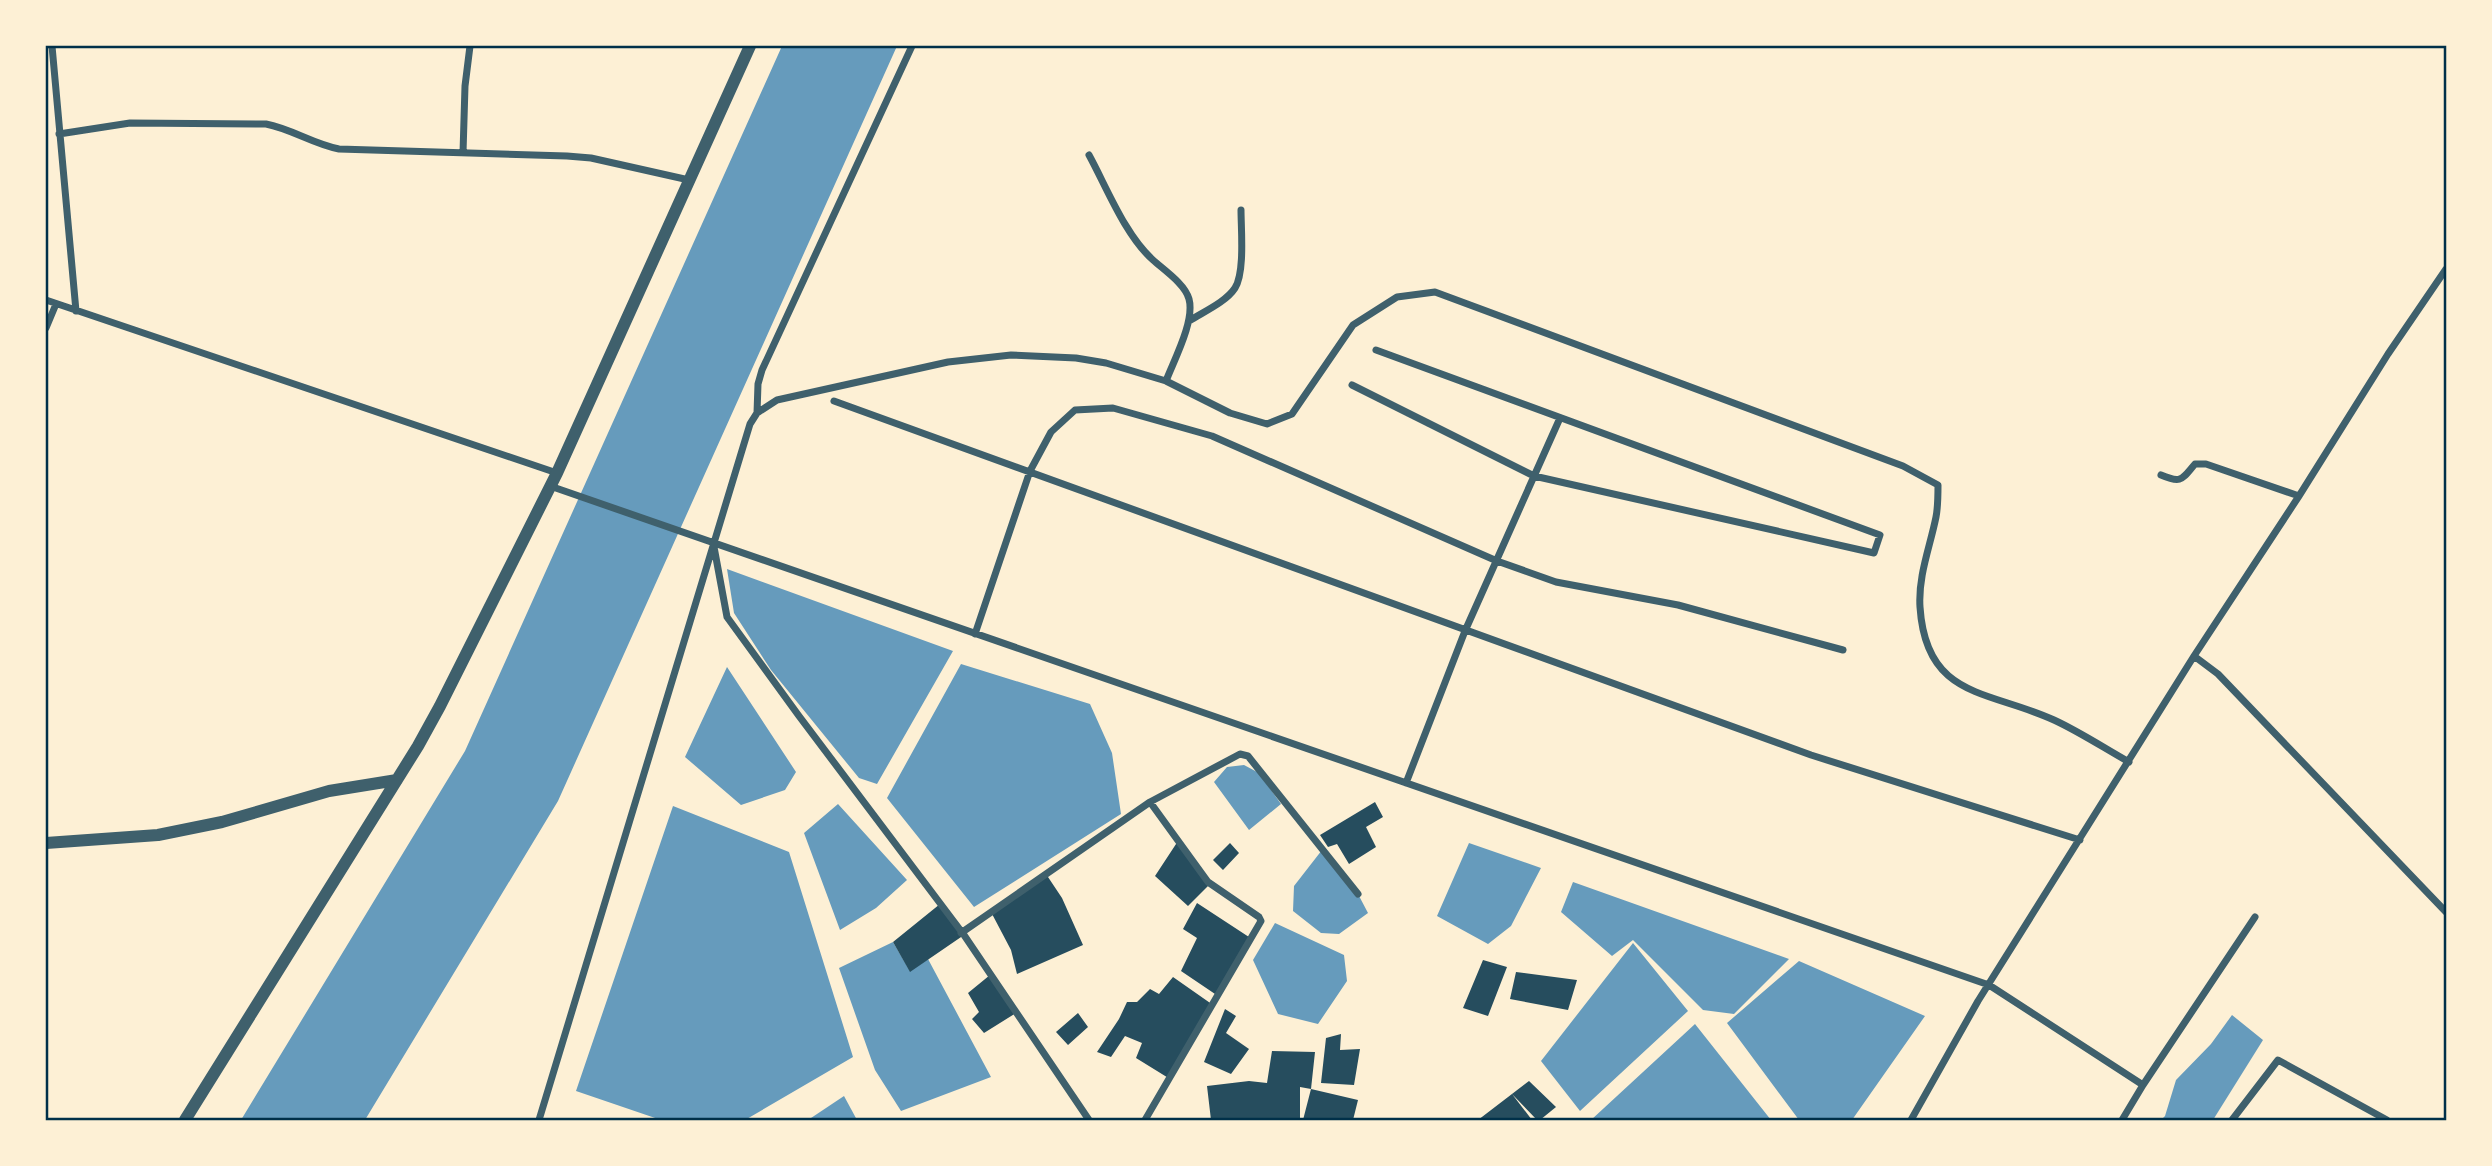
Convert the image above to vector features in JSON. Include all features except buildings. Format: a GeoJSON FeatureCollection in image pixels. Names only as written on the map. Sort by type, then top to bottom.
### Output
{"type":"FeatureCollection","features":[{"type":"Feature","properties":{"kind":"street"},"geometry":{"type":"LineString","coordinates":[[52,46],[76,311]]}},
{"type":"Feature","properties":{"kind":"street"},"geometry":{"type":"LineString","coordinates":[[463,153],[465,86],[470,46]]}},
{"type":"Feature","properties":{"kind":"street"},"geometry":{"type":"LineString","coordinates":[[185,1121],[397,780],[440,706],[557,473],[750,46]]}},
{"type":"Feature","properties":{"kind":"street"},"geometry":{"type":"LineString","coordinates":[[757,413],[758,384],[762,370],[912,46]]}},
{"type":"Feature","properties":{"kind":"street"},"geometry":{"type":"LineString","coordinates":[[59,134],[130,123],[266,124],[282,127],[317,144],[339,149],[579,157],[689,180]]}},
{"type":"Feature","properties":{"kind":"street"},"geometry":{"type":"LineString","coordinates":[[1089,155],[1136,240],[1148,256],[1188,295],[1191,314],[1166,381]]}},
{"type":"Feature","properties":{"kind":"street"},"geometry":{"type":"LineString","coordinates":[[1189,321],[1235,288],[1240,275],[1241,210]]}},
{"type":"Feature","properties":{"kind":"street"},"geometry":{"type":"LineString","coordinates":[[1911,1121],[1989,985],[2194,656],[2446,269]]}},
{"type":"Feature","properties":{"kind":"street"},"geometry":{"type":"LineString","coordinates":[[539,1121],[750,424],[757,413],[777,400],[948,362],[1011,355],[1090,360],[1166,381],[1230,413],[1267,424],[1292,414],[1353,324],[1397,297],[1435,292],[1903,466],[1938,485],[1937,514],[1921,577],[1920,607],[1928,643],[1944,674],[1974,692],[2054,720],[2129,762]]}},
{"type":"Feature","properties":{"kind":"street"},"geometry":{"type":"LineString","coordinates":[[46,300],[557,473]]}},
{"type":"Feature","properties":{"kind":"street"},"geometry":{"type":"LineString","coordinates":[[46,328],[56,304]]}},
{"type":"Feature","properties":{"kind":"street"},"geometry":{"type":"LineString","coordinates":[[1352,385],[1534,476],[1874,553],[1880,535],[1376,349]]}},
{"type":"Feature","properties":{"kind":"street"},"geometry":{"type":"LineString","coordinates":[[834,401],[1811,755],[2080,840]]}},
{"type":"Feature","properties":{"kind":"street"},"geometry":{"type":"LineString","coordinates":[[975,634],[1030,471],[1051,432],[1075,410],[1112,408],[1212,436],[1497,561],[1556,582],[1678,605],[1843,650]]}},
{"type":"Feature","properties":{"kind":"street"},"geometry":{"type":"LineString","coordinates":[[1406,783],[1465,631],[1560,418]]}},
{"type":"Feature","properties":{"kind":"street"},"geometry":{"type":"LineString","coordinates":[[2161,475],[2175,481],[2181,480],[2195,464],[2206,464],[2299,496]]}},
{"type":"Feature","properties":{"kind":"street"},"geometry":{"type":"LineString","coordinates":[[550,486],[1989,985],[2143,1085]]}},
{"type":"Feature","properties":{"kind":"street"},"geometry":{"type":"LineString","coordinates":[[713,543],[727,617],[961,933],[1089,1121]]}},
{"type":"Feature","properties":{"kind":"street"},"geometry":{"type":"LineString","coordinates":[[2194,656],[2218,674],[2445,907]]}},
{"type":"Feature","properties":{"kind":"street"},"geometry":{"type":"LineString","coordinates":[[961,933],[1150,802],[1244,754],[1358,894]]}},
{"type":"Feature","properties":{"kind":"street"},"geometry":{"type":"LineString","coordinates":[[46,844],[158,835],[222,822],[329,791],[397,780]]}},
{"type":"Feature","properties":{"kind":"street"},"geometry":{"type":"LineString","coordinates":[[1145,1121],[1261,921],[1210,884],[1150,802]]}},
{"type":"Feature","properties":{"kind":"street"},"geometry":{"type":"LineString","coordinates":[[2122,1121],[2255,917]]}},
{"type":"Feature","properties":{"kind":"street"},"geometry":{"type":"LineString","coordinates":[[2232,1121],[2278,1060],[2387,1121]]}},
{"type":"Feature","properties":{"kind":"water"},"geometry":{"type":"Polygon","coordinates":[[[782,46],[897,46],[558,801],[365,1120],[241,1120],[465,751],[782,46]]]}},
{"type":"Feature","properties":{"kind":"water"},"geometry":{"type":"Polygon","coordinates":[[[727,569],[953,651],[877,784],[859,778],[771,670],[734,613],[727,569]]]}},
{"type":"Feature","properties":{"kind":"water"},"geometry":{"type":"Polygon","coordinates":[[[961,664],[1090,704],[1112,753],[1121,814],[974,907],[887,798],[961,664]]]}},
{"type":"Feature","properties":{"kind":"water"},"geometry":{"type":"Polygon","coordinates":[[[727,667],[796,772],[785,790],[741,805],[685,757],[727,667]]]}},
{"type":"Feature","properties":{"kind":"water"},"geometry":{"type":"Polygon","coordinates":[[[1244,765],[1259,773],[1281,804],[1249,830],[1214,782],[1227,767],[1244,765]]]}},
{"type":"Feature","properties":{"kind":"water"},"geometry":{"type":"Polygon","coordinates":[[[838,804],[907,880],[876,908],[840,930],[804,833],[838,804]]]}},
{"type":"Feature","properties":{"kind":"water"},"geometry":{"type":"Polygon","coordinates":[[[673,806],[789,852],[853,1057],[745,1120],[661,1120],[576,1091],[673,806]]]}},
{"type":"Feature","properties":{"kind":"water"},"geometry":{"type":"Polygon","coordinates":[[[1469,843],[1541,868],[1511,926],[1488,944],[1437,916],[1469,843]]]}},
{"type":"Feature","properties":{"kind":"water"},"geometry":{"type":"Polygon","coordinates":[[[1322,850],[1358,894],[1368,913],[1339,934],[1321,933],[1293,911],[1294,886],[1322,850]]]}},
{"type":"Feature","properties":{"kind":"water"},"geometry":{"type":"Polygon","coordinates":[[[1573,882],[1789,959],[1734,1014],[1703,1010],[1633,940],[1612,956],[1561,912],[1573,882]]]}},
{"type":"Feature","properties":{"kind":"water"},"geometry":{"type":"Polygon","coordinates":[[[1275,923],[1344,955],[1347,981],[1318,1024],[1278,1014],[1253,960],[1275,923]]]}},
{"type":"Feature","properties":{"kind":"water"},"geometry":{"type":"Polygon","coordinates":[[[893,942],[910,971],[928,959],[991,1077],[901,1111],[875,1070],[839,968],[893,942]]]}},
{"type":"Feature","properties":{"kind":"water"},"geometry":{"type":"Polygon","coordinates":[[[1633,943],[1688,1011],[1580,1111],[1541,1061],[1633,943]]]}},
{"type":"Feature","properties":{"kind":"water"},"geometry":{"type":"Polygon","coordinates":[[[1799,961],[1925,1016],[1852,1120],[1799,1120],[1727,1023],[1799,961]]]}},
{"type":"Feature","properties":{"kind":"water"},"geometry":{"type":"Polygon","coordinates":[[[2232,1015],[2263,1040],[2213,1120],[2161,1120],[2165,1116],[2176,1080],[2211,1044],[2232,1015]]]}},
{"type":"Feature","properties":{"kind":"water"},"geometry":{"type":"Polygon","coordinates":[[[1695,1024],[1771,1120],[1591,1120],[1695,1024]]]}},
{"type":"Feature","properties":{"kind":"water"},"geometry":{"type":"Polygon","coordinates":[[[844,1096],[857,1120],[808,1120],[844,1096]]]}}]}
